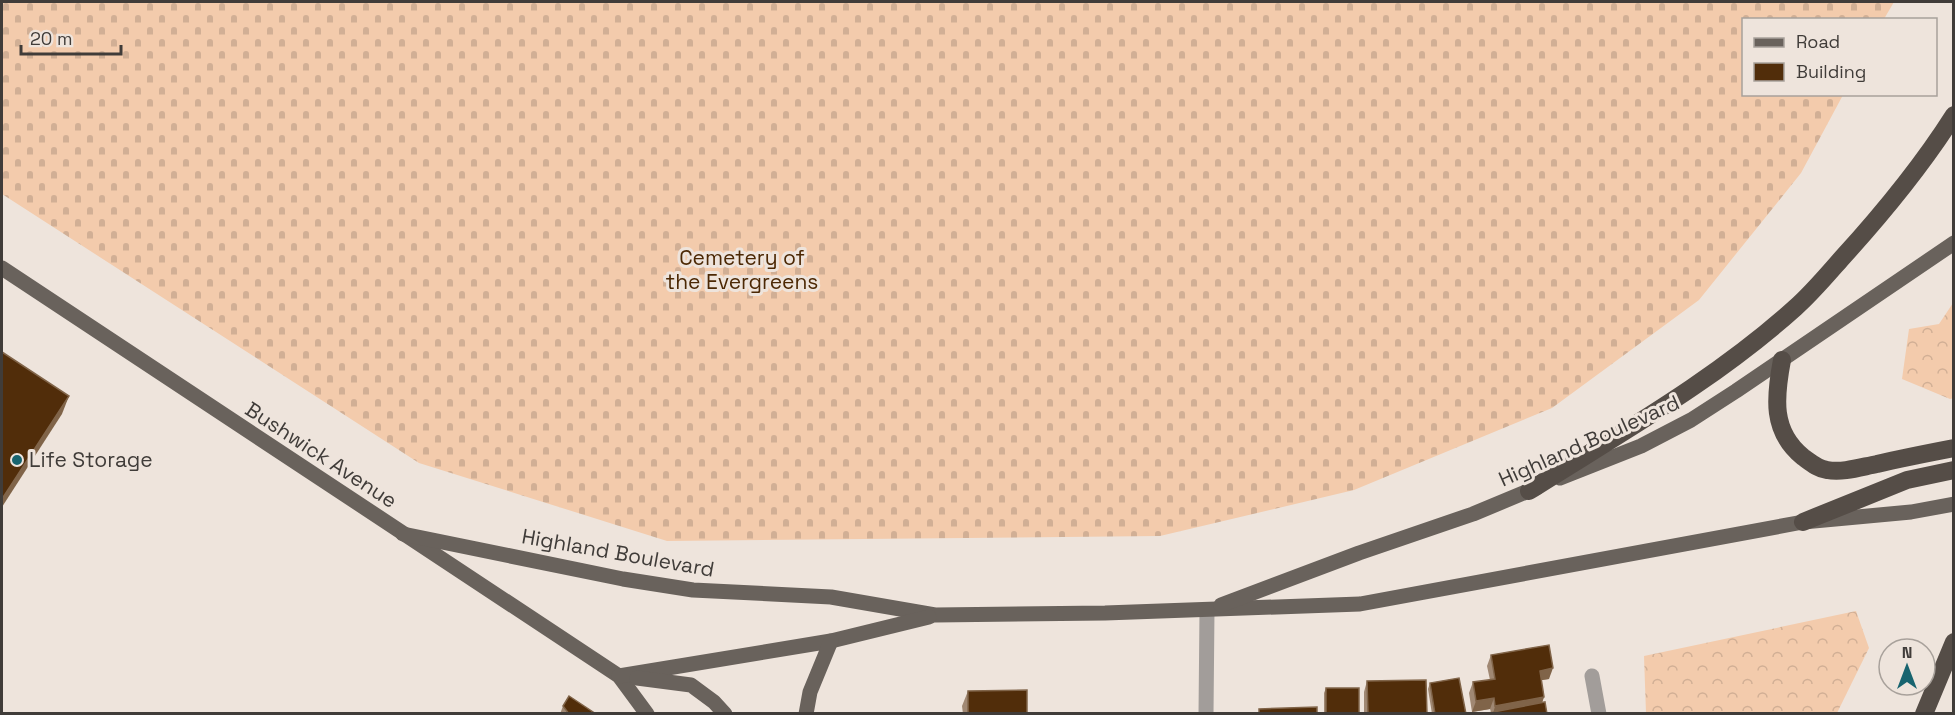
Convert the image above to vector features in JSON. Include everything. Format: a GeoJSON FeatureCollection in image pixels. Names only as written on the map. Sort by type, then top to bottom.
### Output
{"type":"FeatureCollection","features":[{"type":"Feature","properties":{"kind":"highway"},"geometry":{"type":"LineString","coordinates":[[1529,491],[1684,392],[1796,308],[1892,201],[1953,115]]}},
{"type":"Feature","properties":{"kind":"highway"},"geometry":{"type":"LineString","coordinates":[[1782,360],[1776,402],[1784,435],[1791,446],[1802,456],[1825,470],[1836,471],[1953,448]]}},
{"type":"Feature","properties":{"kind":"highway"},"geometry":{"type":"LineString","coordinates":[[1803,522],[1906,480],[1953,470]]}},
{"type":"Feature","properties":{"kind":"highway"},"geometry":{"type":"LineString","coordinates":[[1924,714],[1953,642]]}},
{"type":"Feature","properties":{"kind":"main road","name":"Highland Boulevard"},"geometry":{"type":"LineString","coordinates":[[1206,610],[1359,553],[1473,514],[1641,446],[1691,420],[1953,243]]}},
{"type":"Feature","properties":{"kind":"main road","name":"Bushwick Avenue"},"geometry":{"type":"LineString","coordinates":[[2,268],[619,676],[647,714]]}},
{"type":"Feature","properties":{"kind":"main road","name":"Highland Boulevard"},"geometry":{"type":"LineString","coordinates":[[403,534],[658,585],[740,593],[831,597],[935,615],[1206,610],[1360,604],[1803,522],[1911,512],[1953,504]]}},
{"type":"Feature","properties":{"kind":"main road","name":"Highland Boulevard"},"geometry":{"type":"LineString","coordinates":[[619,676],[831,641],[935,615]]}},
{"type":"Feature","properties":{"kind":"main road"},"geometry":{"type":"LineString","coordinates":[[806,714],[810,693],[831,641]]}},
{"type":"Feature","properties":{"kind":"main road","name":"Bushwick Avenue"},"geometry":{"type":"LineString","coordinates":[[619,676],[691,685],[714,702],[725,714]]}},
{"type":"Feature","properties":{"kind":"street"},"geometry":{"type":"LineString","coordinates":[[1206,610],[1206,714]]}},
{"type":"Feature","properties":{"kind":"street"},"geometry":{"type":"LineString","coordinates":[[1592,676],[1599,714]]}},
{"type":"Feature","properties":{"kind":"green space","name":"Cemetery of the Evergreens"},"geometry":{"type":"Polygon","coordinates":[[[2,2],[1894,2],[1885,18],[1742,18],[1742,96],[1842,96],[1801,173],[1699,300],[1552,408],[1354,490],[1160,536],[667,541],[419,463],[2,194],[2,2]]]}},
{"type":"Feature","properties":{"kind":"green space"},"geometry":{"type":"Polygon","coordinates":[[[1953,303],[1954,398],[1950,399],[1902,379],[1909,329],[1939,324],[1953,303]]]}},
{"type":"Feature","properties":{"kind":"green space"},"geometry":{"type":"Polygon","coordinates":[[[1856,611],[1869,648],[1837,713],[1646,713],[1644,656],[1856,611]]]}},
{"type":"Feature","properties":{"kind":"building","name":"Life Storage"},"geometry":{"type":"Polygon","coordinates":[[[2,352],[69,396],[2,499],[2,352]]]}},
{"type":"Feature","properties":{"kind":"building"},"geometry":{"type":"Polygon","coordinates":[[[1549,645],[1553,668],[1540,671],[1544,697],[1495,706],[1494,698],[1476,701],[1473,682],[1495,679],[1491,655],[1549,645]]]}},
{"type":"Feature","properties":{"kind":"building"},"geometry":{"type":"Polygon","coordinates":[[[1459,678],[1466,714],[1435,714],[1430,683],[1459,678]]]}},
{"type":"Feature","properties":{"kind":"building"},"geometry":{"type":"Polygon","coordinates":[[[1426,680],[1427,714],[1368,714],[1367,681],[1426,680]]]}},
{"type":"Feature","properties":{"kind":"building"},"geometry":{"type":"Polygon","coordinates":[[[1326,688],[1359,688],[1359,714],[1326,714],[1326,688]]]}},
{"type":"Feature","properties":{"kind":"building"},"geometry":{"type":"Polygon","coordinates":[[[1027,690],[1027,714],[968,714],[968,691],[1027,690]]]}},
{"type":"Feature","properties":{"kind":"building"},"geometry":{"type":"Polygon","coordinates":[[[569,696],[596,714],[569,714],[563,706],[569,696]]]}},
{"type":"Feature","properties":{"kind":"building"},"geometry":{"type":"Polygon","coordinates":[[[1545,702],[1547,714],[1483,714],[1545,702]]]}},
{"type":"Feature","properties":{"kind":"building"},"geometry":{"type":"Polygon","coordinates":[[[1317,707],[1317,714],[1259,714],[1259,709],[1317,707]]]}},
{"type":"Feature","properties":{"kind":"place","name":"Life Storage"},"geometry":{"type":"Point","coordinates":[17,460]}}]}
